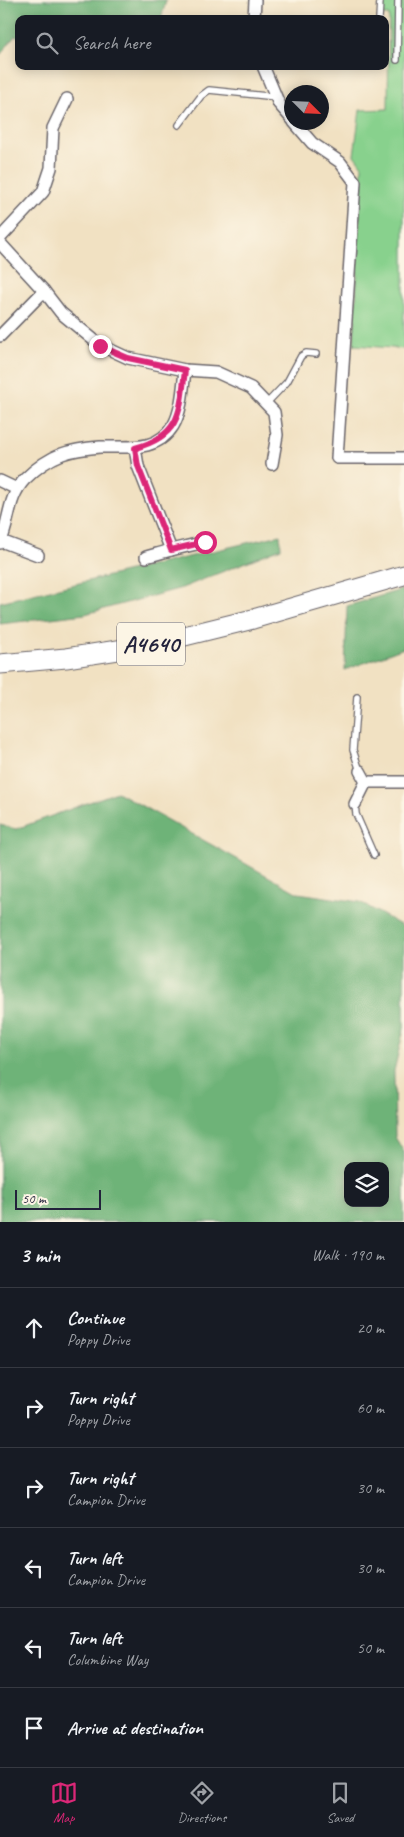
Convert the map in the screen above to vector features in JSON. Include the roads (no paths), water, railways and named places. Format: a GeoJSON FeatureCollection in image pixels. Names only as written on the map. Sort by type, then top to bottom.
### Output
{"type":"FeatureCollection","features":[{"type":"Feature","properties":{"kind":"main road","name":"A4640"},"geometry":{"type":"LineString","coordinates":[[0,664],[66,658],[144,646],[253,619],[404,575]]}},
{"type":"Feature","properties":{"kind":"street"},"geometry":{"type":"LineString","coordinates":[[254,0],[254,15]]}},
{"type":"Feature","properties":{"kind":"street"},"geometry":{"type":"LineString","coordinates":[[265,70],[279,104],[284,110]]}},
{"type":"Feature","properties":{"kind":"street"},"geometry":{"type":"LineString","coordinates":[[0,238],[43,192],[51,168],[53,128],[67,99]]}},
{"type":"Feature","properties":{"kind":"street"},"geometry":{"type":"LineString","coordinates":[[301,130],[312,143],[340,162],[355,182],[337,458],[404,458]]}},
{"type":"Feature","properties":{"kind":"street"},"geometry":{"type":"LineString","coordinates":[[0,243],[44,291],[61,313],[100,346],[128,358],[185,370],[216,372],[251,388],[274,412],[277,435],[272,464]]}},
{"type":"Feature","properties":{"kind":"street"},"geometry":{"type":"LineString","coordinates":[[0,336],[44,291]]}},
{"type":"Feature","properties":{"kind":"street"},"geometry":{"type":"LineString","coordinates":[[32,538],[32,552],[1,542],[7,516],[17,489],[25,479],[42,464],[63,454],[100,447],[135,448],[150,444],[164,436],[173,426],[178,415],[185,370]]}},
{"type":"Feature","properties":{"kind":"street"},"geometry":{"type":"LineString","coordinates":[[135,448],[141,473],[171,550]]}},
{"type":"Feature","properties":{"kind":"street"},"geometry":{"type":"LineString","coordinates":[[0,481],[17,489]]}},
{"type":"Feature","properties":{"kind":"street"},"geometry":{"type":"LineString","coordinates":[[146,557],[205,542]]}},
{"type":"Feature","properties":{"kind":"street"},"geometry":{"type":"LineString","coordinates":[[355,804],[363,777],[404,782]]}},
{"type":"Feature","properties":{"kind":"lane"},"geometry":{"type":"LineString","coordinates":[[379,15],[380,0]]}},
{"type":"Feature","properties":{"kind":"lane"},"geometry":{"type":"LineString","coordinates":[[397,60],[398,0]]}},
{"type":"Feature","properties":{"kind":"lane"},"geometry":{"type":"LineString","coordinates":[[179,125],[201,96],[209,90],[276,97]]}},
{"type":"Feature","properties":{"kind":"lane"},"geometry":{"type":"LineString","coordinates":[[266,404],[287,382],[301,356],[306,353],[316,354]]}},
{"type":"Feature","properties":{"kind":"lane"},"geometry":{"type":"LineString","coordinates":[[357,697],[353,750],[363,777]]}},
{"type":"Feature","properties":{"kind":"lane"},"geometry":{"type":"LineString","coordinates":[[355,804],[356,814],[374,855]]}}]}
